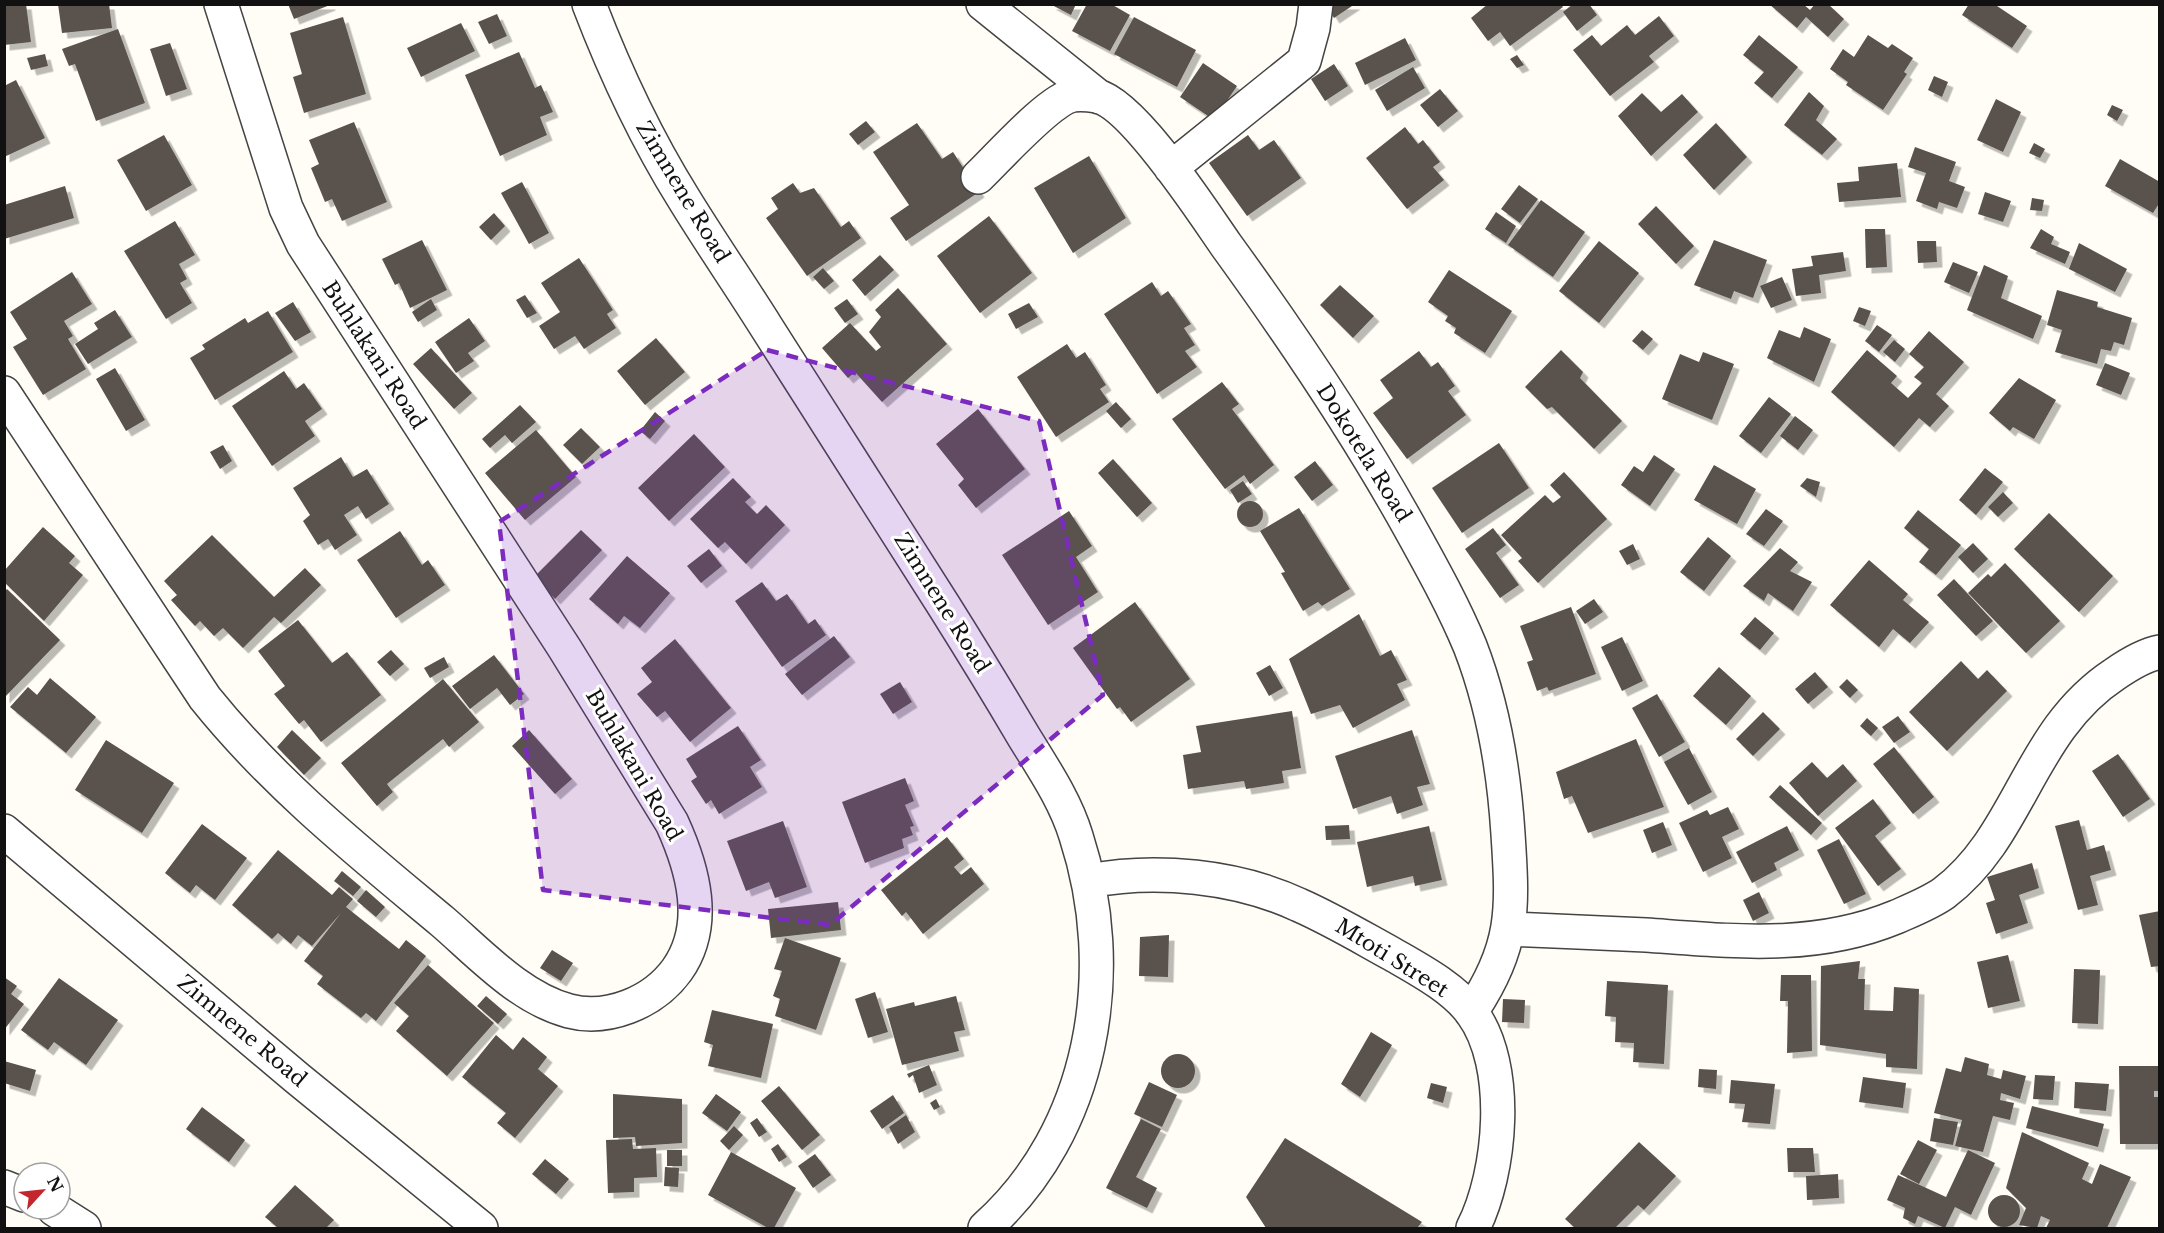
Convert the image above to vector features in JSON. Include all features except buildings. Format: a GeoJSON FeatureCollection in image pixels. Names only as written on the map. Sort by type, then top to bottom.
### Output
{"type":"FeatureCollection","features":[{"type":"Feature","properties":{"kind":"street","name":"Buhlakani Road"},"geometry":{"type":"LineString","coordinates":[[4,393],[205,698],[235,735],[286,787],[350,844],[521,987],[567,1011],[590,1016],[637,1003],[651,995],[676,971],[690,946],[696,915],[692,879],[685,852],[672,823],[565,649],[303,244],[286,208],[221,4]]}},
{"type":"Feature","properties":{"kind":"street","name":"Zimnene Road"},"geometry":{"type":"LineString","coordinates":[[589,4],[628,97],[683,198],[963,635],[1054,786],[1075,832],[1089,881],[1097,932],[1098,982],[1092,1032],[1080,1081],[1060,1127],[1035,1171],[1005,1211],[985,1228]]}},
{"type":"Feature","properties":{"kind":"street","name":"Dokotela Road"},"geometry":{"type":"LineString","coordinates":[[983,4],[1099,97],[1120,110],[1171,168],[1292,339],[1345,419],[1435,572],[1470,647],[1486,694],[1499,752],[1506,802],[1510,929],[1501,959],[1471,1012]]}},
{"type":"Feature","properties":{"kind":"street"},"geometry":{"type":"LineString","coordinates":[[1171,168],[1304,61],[1313,28],[1316,4]]}},
{"type":"Feature","properties":{"kind":"street"},"geometry":{"type":"LineString","coordinates":[[978,177],[1055,103],[1074,95],[1099,97]]}},
{"type":"Feature","properties":{"kind":"street"},"geometry":{"type":"LineString","coordinates":[[1510,929],[1731,942],[1797,942],[1837,936],[1878,924],[1915,909],[1944,893],[1973,865],[1991,842],[2049,739],[2071,710],[2098,685],[2126,667],[2160,652]]}},
{"type":"Feature","properties":{"kind":"street","name":"Zimnene Road"},"geometry":{"type":"LineString","coordinates":[[4,831],[297,1078],[481,1228]]}},
{"type":"Feature","properties":{"kind":"street","name":"Mtoti Street"},"geometry":{"type":"LineString","coordinates":[[1089,881],[1107,878],[1185,877],[1234,883],[1270,894],[1328,918],[1400,959],[1452,994],[1471,1012],[1488,1044],[1493,1065],[1497,1129],[1494,1164],[1487,1192],[1473,1228]]}},
{"type":"Feature","properties":{"kind":"highlighted area"},"geometry":{"type":"Polygon","coordinates":[[[767,350],[1039,421],[1103,695],[830,925],[543,890],[499,522],[767,350]]]}}]}
